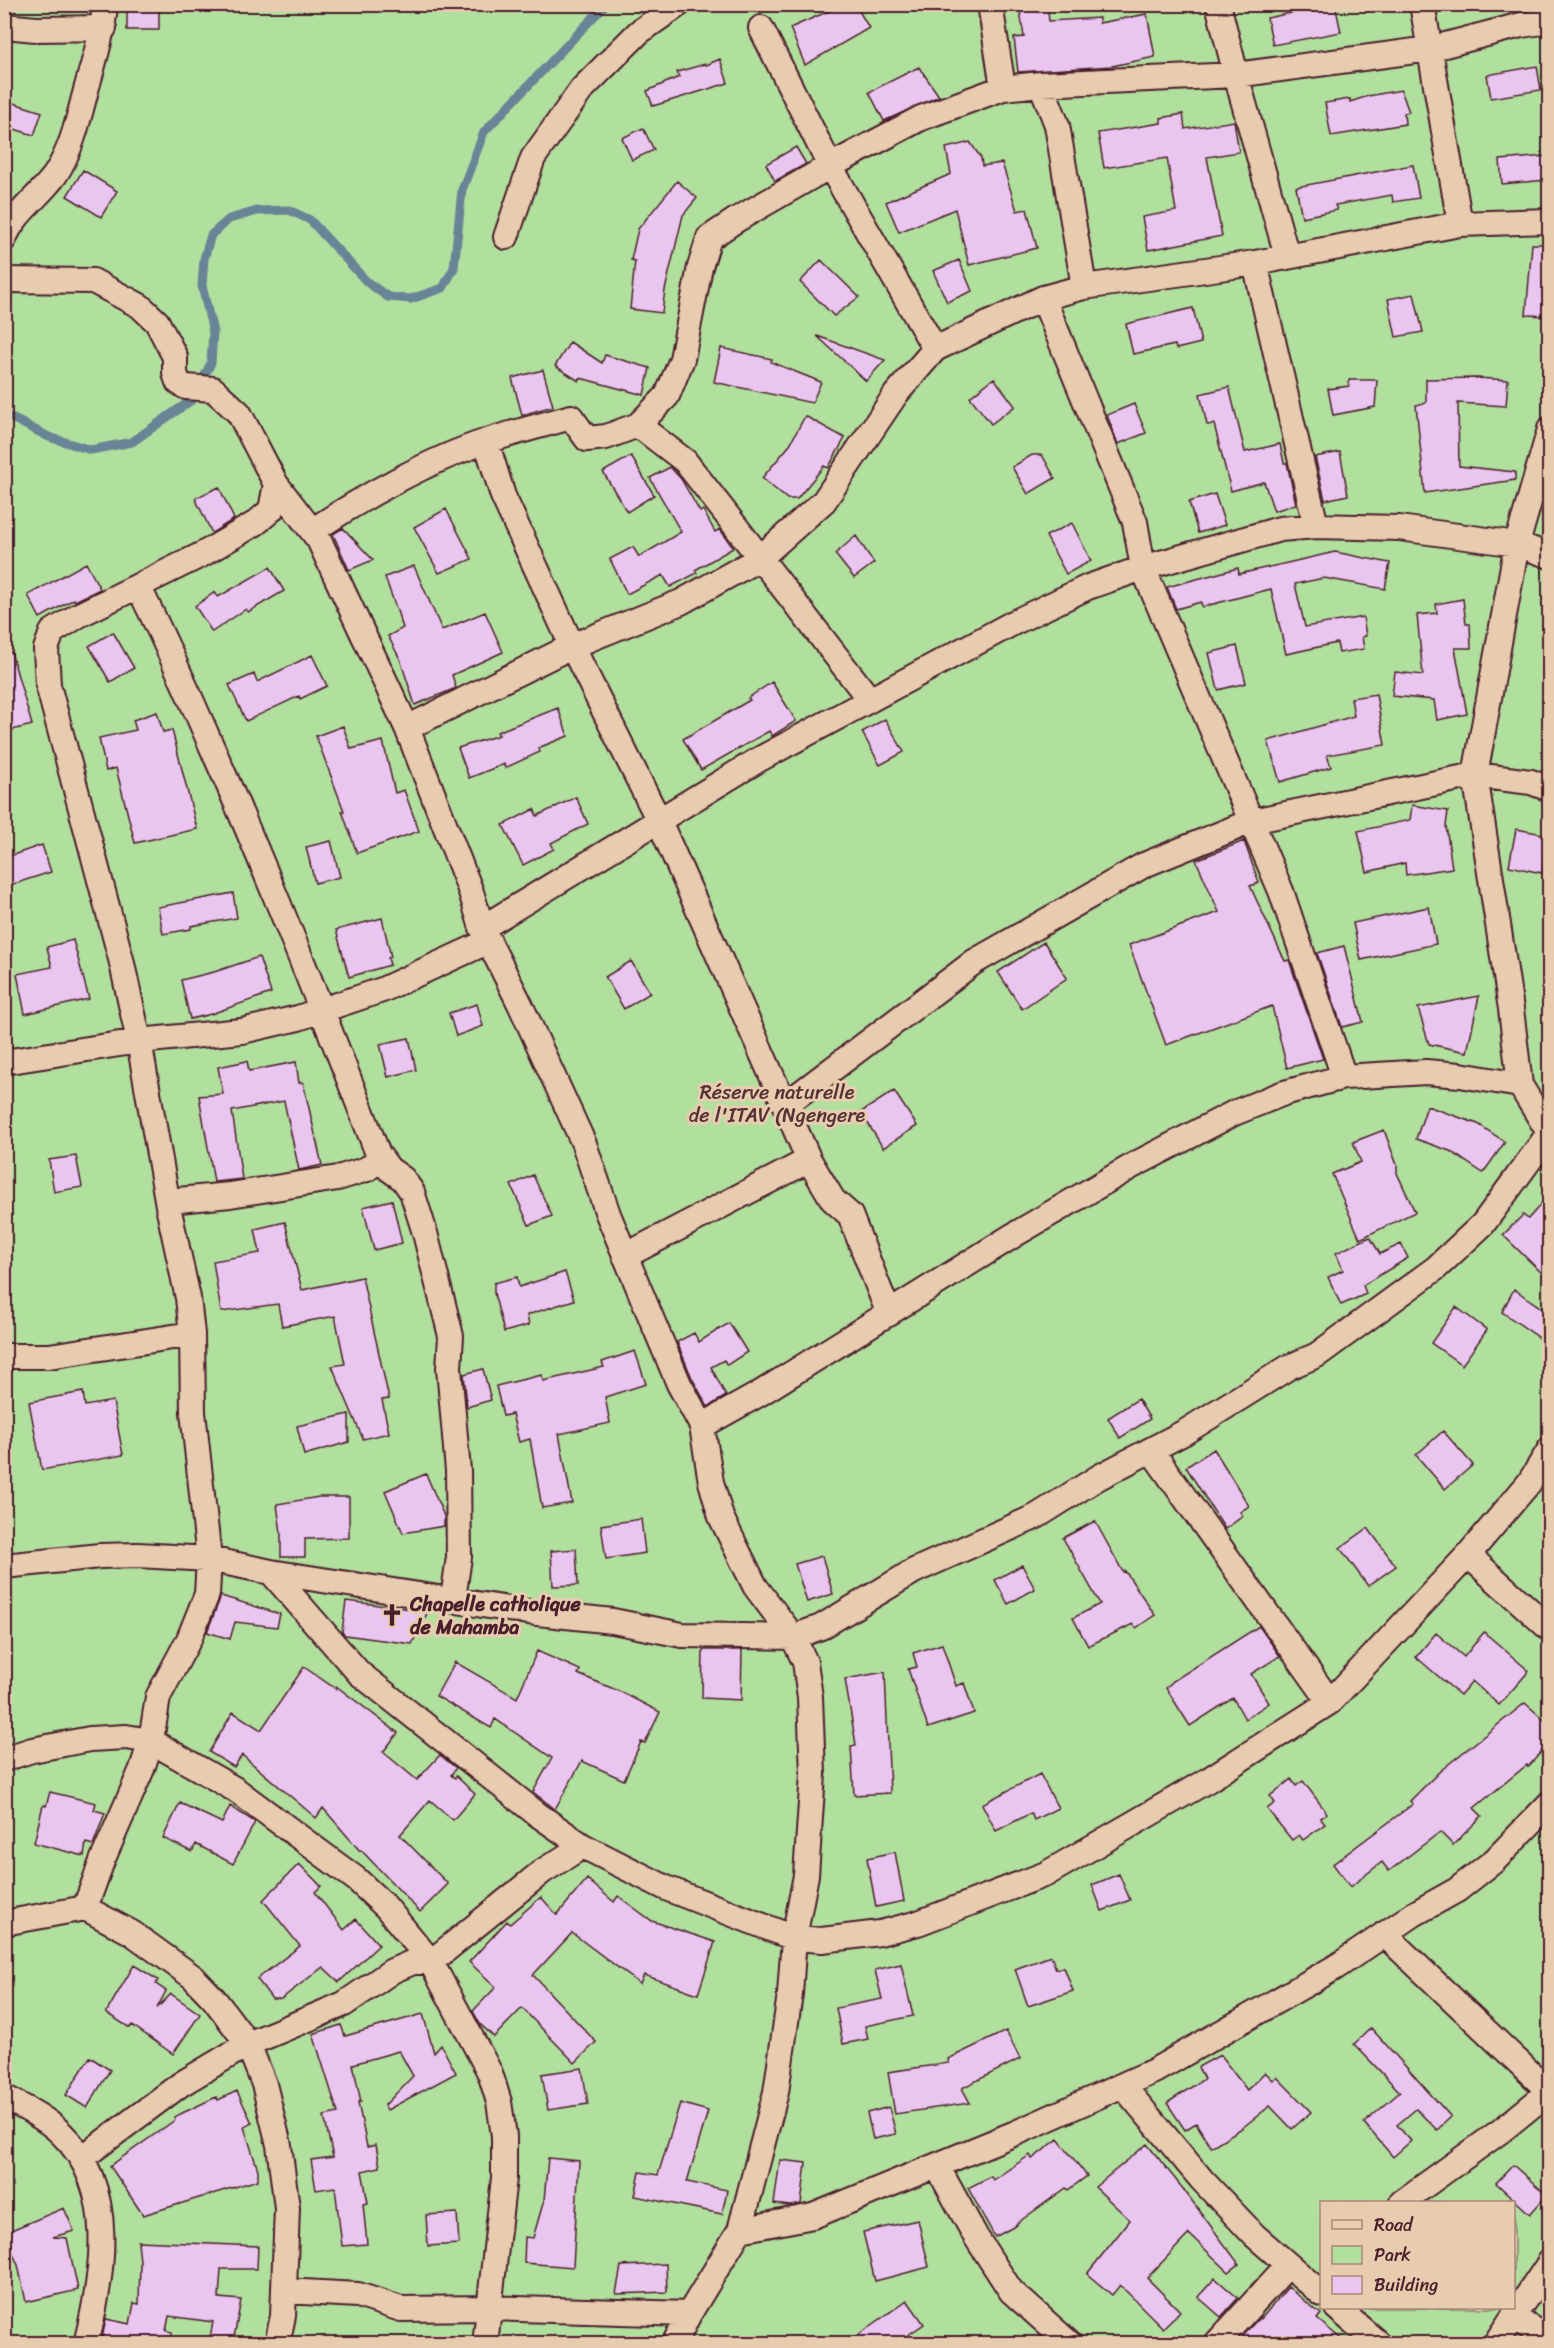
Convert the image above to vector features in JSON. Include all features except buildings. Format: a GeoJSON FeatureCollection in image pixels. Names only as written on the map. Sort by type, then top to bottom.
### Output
{"type":"FeatureCollection","features":[{"type":"Feature","properties":{"kind":"street"},"geometry":{"type":"LineString","coordinates":[[507,237],[533,158],[582,89],[639,32],[679,4]]}},
{"type":"Feature","properties":{"kind":"street"},"geometry":{"type":"LineString","coordinates":[[990,4],[1003,88]]}},
{"type":"Feature","properties":{"kind":"street"},"geometry":{"type":"LineString","coordinates":[[1218,4],[1287,256]]}},
{"type":"Feature","properties":{"kind":"street"},"geometry":{"type":"LineString","coordinates":[[1422,4],[1460,224]]}},
{"type":"Feature","properties":{"kind":"street"},"geometry":{"type":"LineString","coordinates":[[4,26],[36,29],[104,16],[72,140],[56,173],[39,195],[24,208],[4,239]]}},
{"type":"Feature","properties":{"kind":"street"},"geometry":{"type":"LineString","coordinates":[[312,531],[353,504],[439,461],[486,441],[571,417],[587,439],[606,437],[638,425],[667,396],[682,359],[700,267],[709,238],[830,166],[921,118],[1003,88],[1041,84],[1236,75],[1430,49],[1550,21]]}},
{"type":"Feature","properties":{"kind":"street"},"geometry":{"type":"LineString","coordinates":[[761,28],[830,166],[935,349]]}},
{"type":"Feature","properties":{"kind":"street"},"geometry":{"type":"LineString","coordinates":[[1041,84],[1057,125],[1084,287]]}},
{"type":"Feature","properties":{"kind":"street"},"geometry":{"type":"LineString","coordinates":[[407,728],[572,646],[681,602],[760,558],[824,501],[896,394],[935,349],[1042,298],[1084,287],[1255,263],[1460,224],[1550,221]]}},
{"type":"Feature","properties":{"kind":"street"},"geometry":{"type":"LineString","coordinates":[[1255,263],[1316,526]]}},
{"type":"Feature","properties":{"kind":"street"},"geometry":{"type":"LineString","coordinates":[[4,280],[93,281],[140,306],[157,322],[175,357],[175,373],[178,382],[186,387],[213,389],[239,413],[276,484],[319,540],[407,728],[486,935],[584,1144],[625,1256],[679,1384],[702,1426],[711,1482],[721,1517],[756,1586],[793,1637],[805,1662],[810,1697],[813,1774],[806,1875],[794,1938],[790,1994],[776,2092],[740,2230],[674,2343]]}},
{"type":"Feature","properties":{"kind":"street"},"geometry":{"type":"LineString","coordinates":[[1042,298],[1135,522],[1143,568],[1281,891],[1344,1077]]}},
{"type":"Feature","properties":{"kind":"street"},"geometry":{"type":"LineString","coordinates":[[638,425],[685,461],[870,700]]}},
{"type":"Feature","properties":{"kind":"street"},"geometry":{"type":"LineString","coordinates":[[4,1566],[128,1555],[209,1559],[271,1572],[528,1612],[613,1621],[682,1635],[793,1637],[821,1627],[914,1571],[1037,1516],[1099,1477],[1221,1411],[1289,1367],[1317,1355],[1436,1268],[1483,1224],[1549,1133],[1520,1085],[1475,775],[1517,544],[1550,429]]}},
{"type":"Feature","properties":{"kind":"street"},"geometry":{"type":"LineString","coordinates":[[486,441],[504,496],[572,646],[659,821],[809,1161],[834,1200],[850,1215],[889,1314]]}},
{"type":"Feature","properties":{"kind":"street"},"geometry":{"type":"LineString","coordinates":[[85,1908],[102,1860],[142,1769],[151,1742],[158,1697],[189,1639],[207,1594],[209,1559],[193,1412],[192,1334],[188,1298],[139,1041],[121,959],[48,685],[46,649],[52,632],[79,615],[203,554],[256,524],[272,510],[276,484]]}},
{"type":"Feature","properties":{"kind":"street"},"geometry":{"type":"LineString","coordinates":[[4,1062],[139,1041],[242,1031],[322,1011],[382,990],[486,935],[659,821],[758,760],[1013,623],[1088,587],[1143,568],[1280,529],[1316,526],[1399,528],[1517,544],[1550,556]]}},
{"type":"Feature","properties":{"kind":"street"},"geometry":{"type":"LineString","coordinates":[[138,586],[161,631],[243,818],[381,1158],[389,1169],[403,1179],[412,1192],[425,1233],[451,1336],[449,1368],[458,1482],[459,1557],[453,1599]]}},
{"type":"Feature","properties":{"kind":"street"},"geometry":{"type":"LineString","coordinates":[[784,1105],[974,962],[1144,865],[1252,821],[1475,775],[1530,782],[1550,789]]}},
{"type":"Feature","properties":{"kind":"street"},"geometry":{"type":"LineString","coordinates":[[702,1426],[759,1394],[1014,1235],[1134,1165],[1234,1113],[1284,1093],[1344,1077],[1426,1072],[1520,1085]]}},
{"type":"Feature","properties":{"kind":"street"},"geometry":{"type":"LineString","coordinates":[[168,1201],[231,1195],[338,1178],[367,1169],[381,1158]]}},
{"type":"Feature","properties":{"kind":"street"},"geometry":{"type":"LineString","coordinates":[[625,1256],[809,1161]]}},
{"type":"Feature","properties":{"kind":"street"},"geometry":{"type":"LineString","coordinates":[[4,1356],[49,1356],[192,1334]]}},
{"type":"Feature","properties":{"kind":"street"},"geometry":{"type":"LineString","coordinates":[[271,1572],[359,1673],[537,1814],[583,1846],[666,1888],[794,1938],[822,1940],[880,1933],[918,1923],[1046,1874],[1208,1780],[1330,1702],[1468,1555],[1529,1483],[1550,1449]]}},
{"type":"Feature","properties":{"kind":"street"},"geometry":{"type":"LineString","coordinates":[[1151,1450],[1330,1702]]}},
{"type":"Feature","properties":{"kind":"street"},"geometry":{"type":"LineString","coordinates":[[1468,1555],[1550,1629]]}},
{"type":"Feature","properties":{"kind":"street"},"geometry":{"type":"LineString","coordinates":[[4,1759],[32,1750],[90,1739],[126,1737],[151,1742],[236,1790],[356,1879],[386,1907],[431,1962],[490,2073],[499,2102],[504,2136],[504,2178],[485,2343]]}},
{"type":"Feature","properties":{"kind":"street"},"geometry":{"type":"LineString","coordinates":[[740,2230],[813,2216],[937,2166],[1154,2071],[1336,1967],[1384,1934],[1457,1890],[1495,1860],[1550,1803]]}},
{"type":"Feature","properties":{"kind":"street"},"geometry":{"type":"LineString","coordinates":[[82,2158],[181,2084],[248,2044],[344,2004],[402,1966],[413,1962],[431,1962],[543,1871],[583,1846]]}},
{"type":"Feature","properties":{"kind":"street"},"geometry":{"type":"LineString","coordinates":[[4,1923],[85,1908],[132,1933],[194,1977],[248,2044],[264,2084],[279,2145],[287,2208],[285,2291],[283,2316],[277,2343]]}},
{"type":"Feature","properties":{"kind":"street"},"geometry":{"type":"LineString","coordinates":[[1384,1934],[1549,2091],[1502,2130],[1403,2201]]}},
{"type":"Feature","properties":{"kind":"street"},"geometry":{"type":"LineString","coordinates":[[1123,2086],[1202,2180],[1254,2235],[1304,2270],[1320,2291]]}},
{"type":"Feature","properties":{"kind":"street"},"geometry":{"type":"LineString","coordinates":[[4,2097],[31,2111],[63,2134],[82,2158],[99,2206],[102,2256],[96,2306],[86,2343]]}},
{"type":"Feature","properties":{"kind":"street"},"geometry":{"type":"LineString","coordinates":[[937,2166],[976,2237],[1011,2291],[1070,2343]]}},
{"type":"Feature","properties":{"kind":"street"},"geometry":{"type":"LineString","coordinates":[[1495,2343],[1550,2262]]}},
{"type":"Feature","properties":{"kind":"street"},"geometry":{"type":"LineString","coordinates":[[1216,2343],[1304,2270]]}},
{"type":"Feature","properties":{"kind":"street"},"geometry":{"type":"LineString","coordinates":[[285,2291],[358,2295],[401,2310],[488,2308],[689,2314]]}},
{"type":"Feature","properties":{"kind":"street"},"geometry":{"type":"LineString","coordinates":[[1339,2309],[1379,2343]]}},
{"type":"Feature","properties":{"kind":"street"},"geometry":{"type":"LineString","coordinates":[[1513,2317],[1550,2340]]}},
{"type":"Feature","properties":{"kind":"green space","name":"Réserve naturelle de l'ITAV (Ngengere"},"geometry":{"type":"Polygon","coordinates":[[[5,5],[1549,5],[1549,2343],[5,2344],[5,5]]]}},
{"type":"Feature","properties":{"kind":"waterway"},"geometry":{"type":"LineString","coordinates":[[4,414],[49,437],[91,450],[132,442],[193,399],[211,363],[213,332],[202,286],[204,259],[211,235],[229,219],[257,211],[289,210],[310,220],[367,282],[388,297],[411,299],[443,288],[454,268],[462,190],[484,132],[606,4]]}},
{"type":"Feature","properties":{"kind":"place","name":"Chapelle catholique de Mahamba"},"geometry":{"type":"Point","coordinates":[392,1615]}}]}
